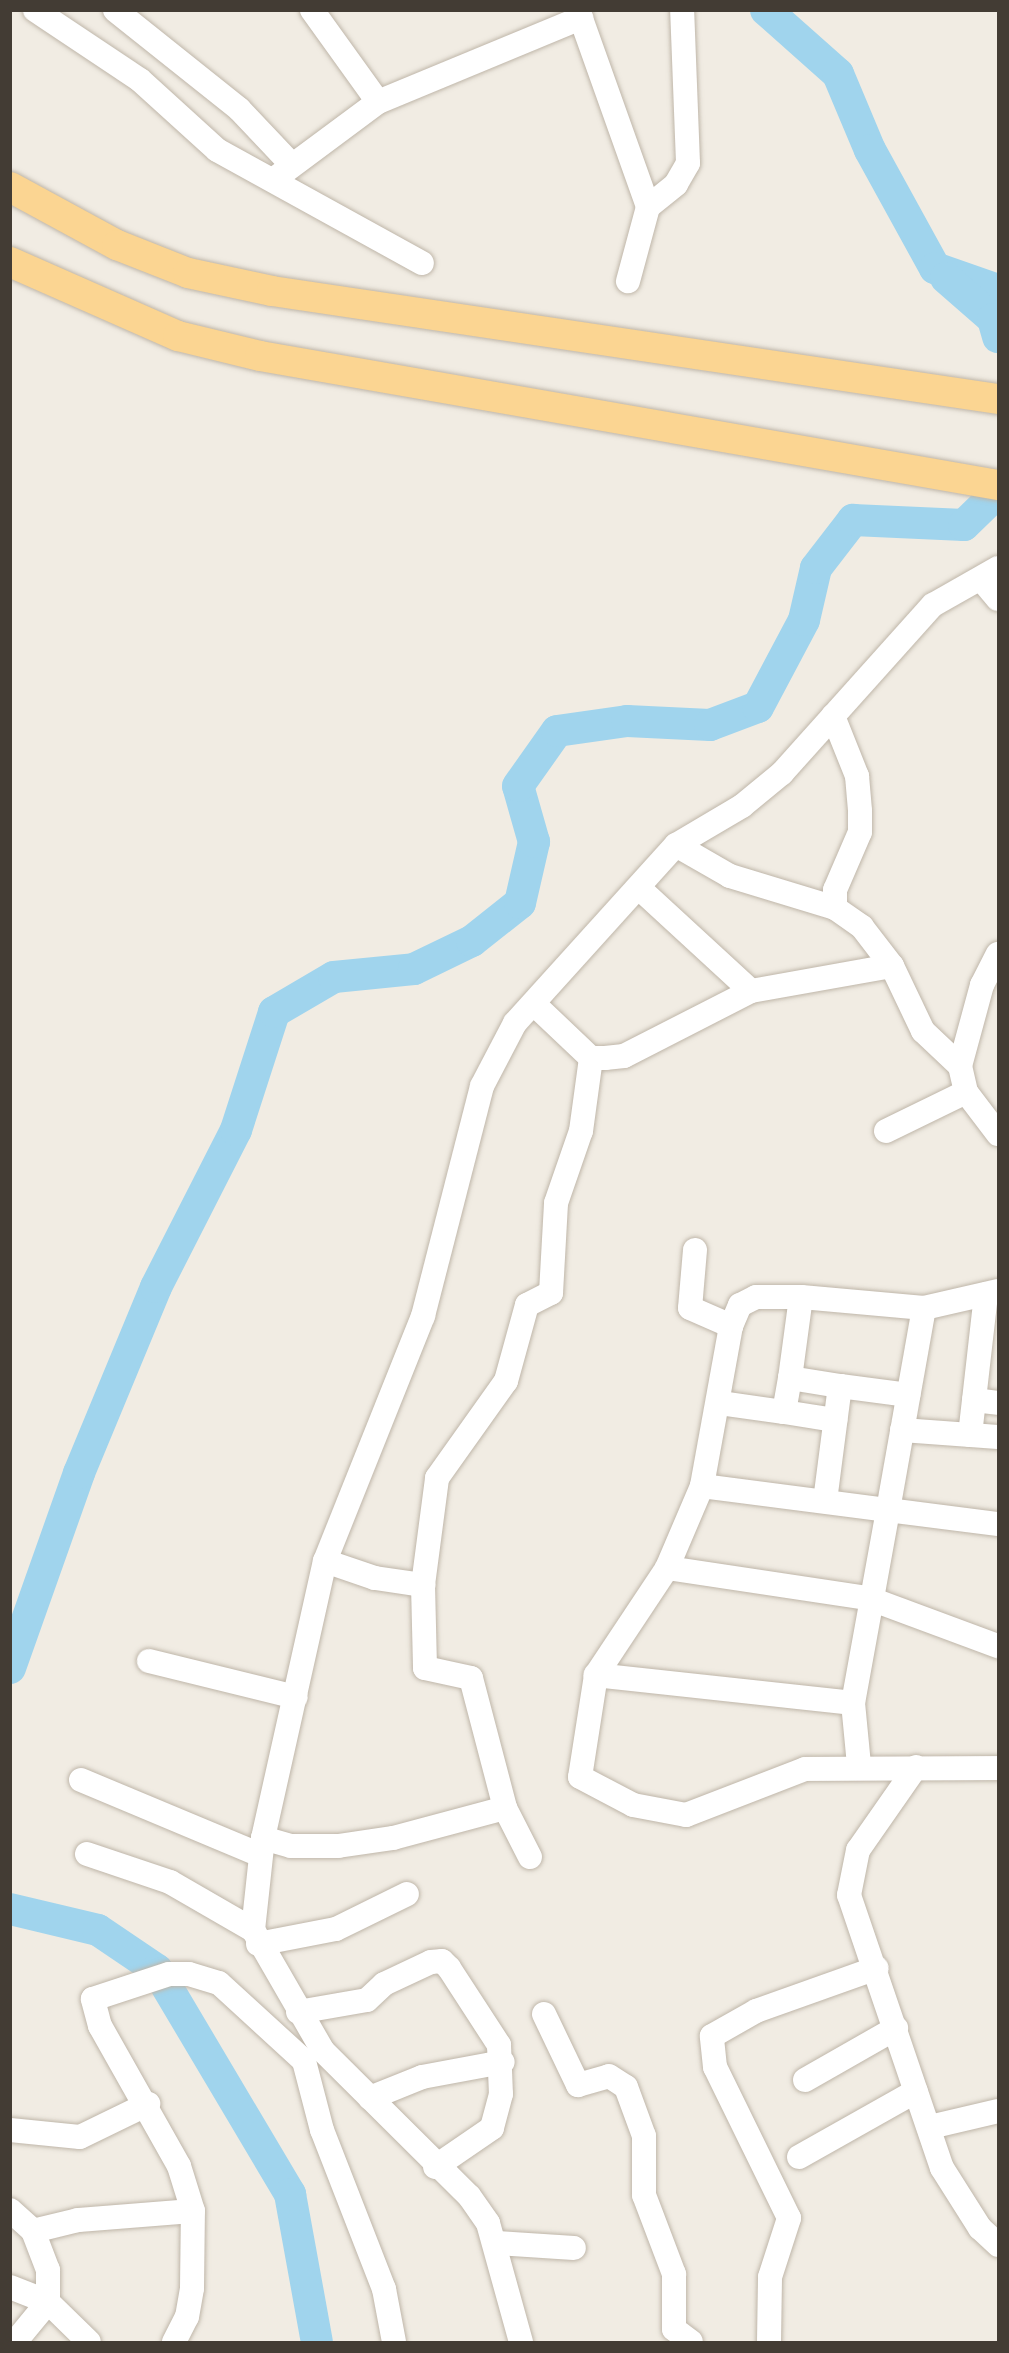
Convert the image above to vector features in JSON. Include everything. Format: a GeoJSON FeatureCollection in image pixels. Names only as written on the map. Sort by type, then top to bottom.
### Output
{"type":"FeatureCollection","features":[{"type":"Feature","properties":{"kind":"main road"},"geometry":{"type":"LineString","coordinates":[[10,187],[117,245],[188,273],[272,291],[834,372],[999,399]]}},
{"type":"Feature","properties":{"kind":"main road"},"geometry":{"type":"LineString","coordinates":[[10,262],[178,336],[260,356],[999,485]]}},
{"type":"Feature","properties":{"kind":"street"},"geometry":{"type":"LineString","coordinates":[[34,10],[140,80],[217,150],[282,172],[422,263]]}},
{"type":"Feature","properties":{"kind":"street"},"geometry":{"type":"LineString","coordinates":[[115,10],[239,109],[282,172]]}},
{"type":"Feature","properties":{"kind":"street"},"geometry":{"type":"LineString","coordinates":[[312,10],[378,102]]}},
{"type":"Feature","properties":{"kind":"street"},"geometry":{"type":"LineString","coordinates":[[648,207],[676,184],[688,163],[682,10]]}},
{"type":"Feature","properties":{"kind":"street"},"geometry":{"type":"LineString","coordinates":[[282,172],[378,102],[580,14],[648,207],[628,281]]}},
{"type":"Feature","properties":{"kind":"street"},"geometry":{"type":"LineString","coordinates":[[256,1937],[262,1846],[324,1561],[423,1316],[482,1086],[515,1023],[640,889],[676,845],[750,799],[833,716],[933,604],[990,573],[999,599]]}},
{"type":"Feature","properties":{"kind":"street"},"geometry":{"type":"LineString","coordinates":[[833,716],[857,776],[860,811],[860,832],[835,890],[835,908]]}},
{"type":"Feature","properties":{"kind":"street"},"geometry":{"type":"LineString","coordinates":[[676,845],[730,876],[835,908],[862,927],[892,966],[923,1031],[960,1066]]}},
{"type":"Feature","properties":{"kind":"street"},"geometry":{"type":"LineString","coordinates":[[640,889],[751,991]]}},
{"type":"Feature","properties":{"kind":"street"},"geometry":{"type":"LineString","coordinates":[[999,954],[982,985],[960,1066],[966,1092],[999,1134]]}},
{"type":"Feature","properties":{"kind":"street"},"geometry":{"type":"LineString","coordinates":[[534,1004],[591,1058],[624,1056],[751,991],[892,966]]}},
{"type":"Feature","properties":{"kind":"street"},"geometry":{"type":"LineString","coordinates":[[530,1857],[505,1808],[471,1678],[425,1668],[423,1585],[437,1478],[506,1381],[527,1305],[551,1293],[556,1203],[581,1131],[591,1058]]}},
{"type":"Feature","properties":{"kind":"street"},"geometry":{"type":"LineString","coordinates":[[886,1131],[966,1092]]}},
{"type":"Feature","properties":{"kind":"street"},"geometry":{"type":"LineString","coordinates":[[695,1250],[690,1308],[731,1326]]}},
{"type":"Feature","properties":{"kind":"street"},"geometry":{"type":"LineString","coordinates":[[970,1435],[974,1400],[990,1334],[992,1292],[924,1308],[801,1297],[756,1297],[740,1305],[731,1326],[720,1403],[702,1486],[667,1568],[596,1675],[580,1777],[633,1805],[686,1815],[782,1774],[859,1765],[997,1769]]}},
{"type":"Feature","properties":{"kind":"street"},"geometry":{"type":"LineString","coordinates":[[783,1412],[801,1297]]}},
{"type":"Feature","properties":{"kind":"street"},"geometry":{"type":"LineString","coordinates":[[859,1765],[853,1703],[868,1598],[888,1510],[924,1308]]}},
{"type":"Feature","properties":{"kind":"street"},"geometry":{"type":"LineString","coordinates":[[790,1378],[908,1395]]}},
{"type":"Feature","properties":{"kind":"street"},"geometry":{"type":"LineString","coordinates":[[825,1501],[840,1386]]}},
{"type":"Feature","properties":{"kind":"street"},"geometry":{"type":"LineString","coordinates":[[974,1400],[999,1403]]}},
{"type":"Feature","properties":{"kind":"street"},"geometry":{"type":"LineString","coordinates":[[720,1403],[835,1420]]}},
{"type":"Feature","properties":{"kind":"street"},"geometry":{"type":"LineString","coordinates":[[902,1430],[999,1437]]}},
{"type":"Feature","properties":{"kind":"street"},"geometry":{"type":"LineString","coordinates":[[702,1486],[999,1524]]}},
{"type":"Feature","properties":{"kind":"street"},"geometry":{"type":"LineString","coordinates":[[324,1561],[375,1578],[423,1585]]}},
{"type":"Feature","properties":{"kind":"street"},"geometry":{"type":"LineString","coordinates":[[667,1568],[868,1598],[999,1646]]}},
{"type":"Feature","properties":{"kind":"street"},"geometry":{"type":"LineString","coordinates":[[149,1660],[296,1697]]}},
{"type":"Feature","properties":{"kind":"street"},"geometry":{"type":"LineString","coordinates":[[596,1675],[853,1703]]}},
{"type":"Feature","properties":{"kind":"street"},"geometry":{"type":"LineString","coordinates":[[916,1767],[858,1850],[851,1872],[855,1924],[877,1968],[942,2168],[980,2228],[999,2245]]}},
{"type":"Feature","properties":{"kind":"street"},"geometry":{"type":"LineString","coordinates":[[81,1780],[262,1846],[338,1846],[393,1838],[505,1808]]}},
{"type":"Feature","properties":{"kind":"street"},"geometry":{"type":"LineString","coordinates":[[87,1854],[170,1882],[256,1937],[298,2012],[313,2056],[322,2130],[384,2289],[394,2343]]}},
{"type":"Feature","properties":{"kind":"street"},"geometry":{"type":"LineString","coordinates":[[256,1937],[336,1929],[407,1894]]}},
{"type":"Feature","properties":{"kind":"street"},"geometry":{"type":"LineString","coordinates":[[298,2012],[367,2000],[405,1973],[442,1961],[499,2045],[503,2062],[492,2128],[435,2167]]}},
{"type":"Feature","properties":{"kind":"street"},"geometry":{"type":"LineString","coordinates":[[769,2343],[770,2277],[789,2218],[715,2067],[712,2036],[756,2011],[877,1968]]}},
{"type":"Feature","properties":{"kind":"street"},"geometry":{"type":"LineString","coordinates":[[174,2343],[187,2317],[192,2288],[193,2211],[179,2166],[148,2104],[94,2011],[93,1999],[169,1974],[206,1976],[219,1983],[370,2098],[435,2167],[469,2196],[497,2244],[521,2343]]}},
{"type":"Feature","properties":{"kind":"street"},"geometry":{"type":"LineString","coordinates":[[544,2014],[570,2077],[578,2085],[609,2076],[626,2087],[644,2136],[644,2195],[674,2274],[674,2329],[691,2343]]}},
{"type":"Feature","properties":{"kind":"street"},"geometry":{"type":"LineString","coordinates":[[805,2080],[896,2028]]}},
{"type":"Feature","properties":{"kind":"street"},"geometry":{"type":"LineString","coordinates":[[370,2098],[422,2076],[503,2062]]}},
{"type":"Feature","properties":{"kind":"street"},"geometry":{"type":"LineString","coordinates":[[799,2157],[916,2091]]}},
{"type":"Feature","properties":{"kind":"street"},"geometry":{"type":"LineString","coordinates":[[10,2130],[80,2138],[148,2104]]}},
{"type":"Feature","properties":{"kind":"street"},"geometry":{"type":"LineString","coordinates":[[930,2127],[999,2111]]}},
{"type":"Feature","properties":{"kind":"street"},"geometry":{"type":"LineString","coordinates":[[10,2210],[33,2231],[48,2270],[48,2302],[15,2343]]}},
{"type":"Feature","properties":{"kind":"street"},"geometry":{"type":"LineString","coordinates":[[33,2231],[78,2220],[193,2211]]}},
{"type":"Feature","properties":{"kind":"street"},"geometry":{"type":"LineString","coordinates":[[497,2244],[574,2248]]}},
{"type":"Feature","properties":{"kind":"street"},"geometry":{"type":"LineString","coordinates":[[10,2287],[48,2302],[89,2343]]}},
{"type":"Feature","properties":{"kind":"waterway"},"geometry":{"type":"LineString","coordinates":[[766,10],[838,74],[870,150],[935,268],[998,290]]}},
{"type":"Feature","properties":{"kind":"waterway"},"geometry":{"type":"LineString","coordinates":[[946,278],[993,319],[998,337]]}},
{"type":"Feature","properties":{"kind":"waterway"},"geometry":{"type":"LineString","coordinates":[[10,1668],[79,1473],[156,1287],[236,1130],[274,1012],[334,977],[414,969],[472,941],[520,903],[534,842],[518,786],[557,731],[627,721],[710,725],[758,707],[804,620],[816,568],[853,520],[964,525],[998,492]]}},
{"type":"Feature","properties":{"kind":"waterway"},"geometry":{"type":"LineString","coordinates":[[10,1909],[98,1930],[157,1970],[290,2194],[317,2342]]}}]}
